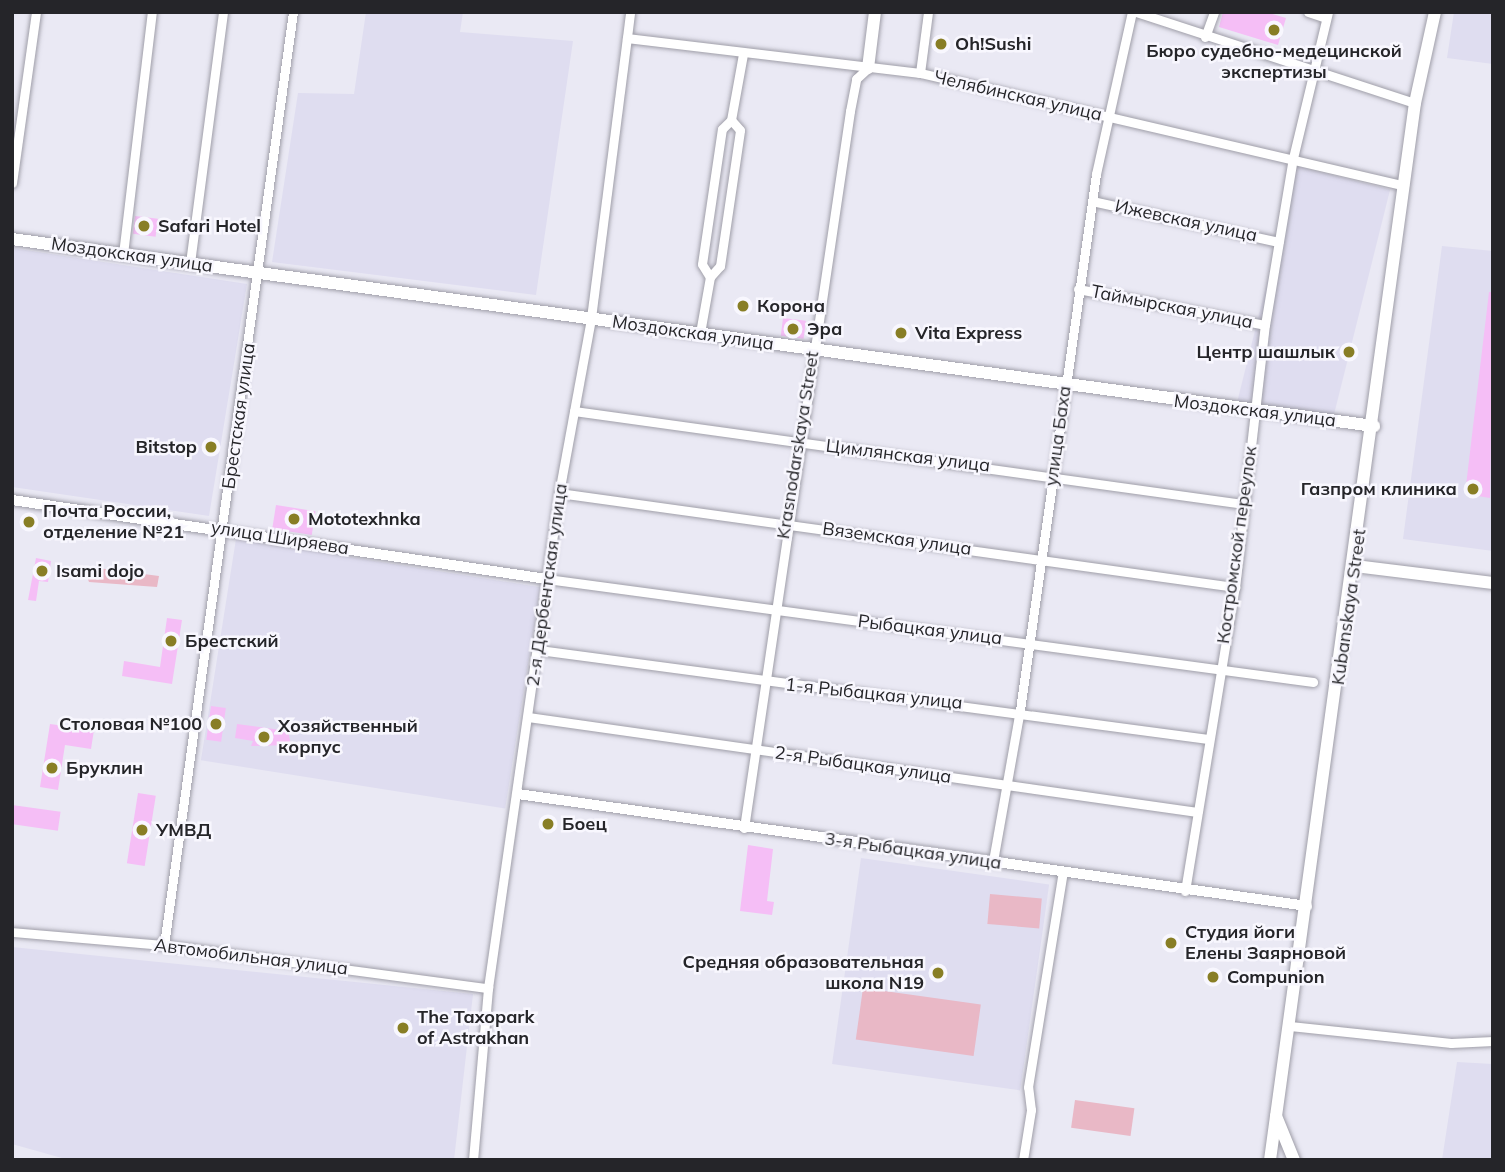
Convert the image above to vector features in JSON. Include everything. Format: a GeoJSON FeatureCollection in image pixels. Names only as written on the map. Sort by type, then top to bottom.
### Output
{"type":"FeatureCollection","features":[{"type":"Feature","properties":{"kind":"main road"},"geometry":{"type":"LineString","coordinates":[[867,68],[875,12]]}},
{"type":"Feature","properties":{"kind":"main road","name":"Kubanskaya Street"},"geometry":{"type":"LineString","coordinates":[[1270,1160],[1355,566],[1415,103],[1435,12]]}},
{"type":"Feature","properties":{"kind":"main road","name":"Моздокская улица"},"geometry":{"type":"LineString","coordinates":[[12,239],[700,333],[1255,413],[1374,426]]}},
{"type":"Feature","properties":{"kind":"main road"},"geometry":{"type":"LineString","coordinates":[[1355,566],[1493,583]]}},
{"type":"Feature","properties":{"kind":"main road"},"geometry":{"type":"LineString","coordinates":[[1276,1116],[1294,1160]]}},
{"type":"Feature","properties":{"kind":"street"},"geometry":{"type":"LineString","coordinates":[[12,183],[36,12]]}},
{"type":"Feature","properties":{"kind":"street"},"geometry":{"type":"LineString","coordinates":[[123,254],[152,12]]}},
{"type":"Feature","properties":{"kind":"street"},"geometry":{"type":"LineString","coordinates":[[190,263],[223,12]]}},
{"type":"Feature","properties":{"kind":"street","name":"Брестская улица"},"geometry":{"type":"LineString","coordinates":[[164,945],[224,529],[293,12]]}},
{"type":"Feature","properties":{"kind":"street","name":"2-я Дербентская улица"},"geometry":{"type":"LineString","coordinates":[[473,1160],[488,988],[539,650],[559,494],[591,318],[630,12]]}},
{"type":"Feature","properties":{"kind":"street"},"geometry":{"type":"LineString","coordinates":[[920,74],[929,12]]}},
{"type":"Feature","properties":{"kind":"street"},"geometry":{"type":"LineString","coordinates":[[1134,12],[1312,73],[1415,103]]}},
{"type":"Feature","properties":{"kind":"street","name":"улица Баха"},"geometry":{"type":"LineString","coordinates":[[993,861],[1020,710],[1078,289],[1106,115],[1134,12]]}},
{"type":"Feature","properties":{"kind":"street"},"geometry":{"type":"LineString","coordinates":[[1205,37],[1214,12]]}},
{"type":"Feature","properties":{"kind":"street"},"geometry":{"type":"LineString","coordinates":[[1308,12],[1327,15]]}},
{"type":"Feature","properties":{"kind":"street","name":"Костромской переулок"},"geometry":{"type":"LineString","coordinates":[[1185,891],[1219,671],[1235,587],[1265,325],[1293,158],[1327,15]]}},
{"type":"Feature","properties":{"kind":"street","name":"Челябинская улица"},"geometry":{"type":"LineString","coordinates":[[627,37],[743,54],[920,74],[1293,158],[1404,186]]}},
{"type":"Feature","properties":{"kind":"street"},"geometry":{"type":"LineString","coordinates":[[710,277],[702,264],[722,129],[731,120],[743,54]]}},
{"type":"Feature","properties":{"kind":"street","name":"Krasnodarskaya Street"},"geometry":{"type":"LineString","coordinates":[[744,828],[797,443],[849,111],[856,79],[867,68]]}},
{"type":"Feature","properties":{"kind":"street"},"geometry":{"type":"LineString","coordinates":[[700,333],[710,277],[720,266],[740,130],[731,120]]}},
{"type":"Feature","properties":{"kind":"street","name":"Ижевская улица"},"geometry":{"type":"LineString","coordinates":[[1092,201],[1279,242]]}},
{"type":"Feature","properties":{"kind":"street","name":"Таймырская улица"},"geometry":{"type":"LineString","coordinates":[[1078,289],[1265,325]]}},
{"type":"Feature","properties":{"kind":"street","name":"Цимлянская улица"},"geometry":{"type":"LineString","coordinates":[[574,411],[797,443],[1053,474],[1243,504]]}},
{"type":"Feature","properties":{"kind":"street","name":"Вяземская улица"},"geometry":{"type":"LineString","coordinates":[[559,494],[1235,587]]}},
{"type":"Feature","properties":{"kind":"street","name":"улица Ширяева"},"geometry":{"type":"LineString","coordinates":[[12,500],[224,529],[547,579]]}},
{"type":"Feature","properties":{"kind":"street","name":"Рыбацкая улица"},"geometry":{"type":"LineString","coordinates":[[547,579],[1313,682]]}},
{"type":"Feature","properties":{"kind":"street","name":"1-я Рыбацкая улица"},"geometry":{"type":"LineString","coordinates":[[539,650],[764,681],[1020,710],[1208,739]]}},
{"type":"Feature","properties":{"kind":"street","name":"2-я Рыбацкая улица"},"geometry":{"type":"LineString","coordinates":[[528,717],[1197,812]]}},
{"type":"Feature","properties":{"kind":"street","name":"3-я Рыбацкая улица"},"geometry":{"type":"LineString","coordinates":[[518,794],[1185,891],[1307,906]]}},
{"type":"Feature","properties":{"kind":"street"},"geometry":{"type":"LineString","coordinates":[[1023,1160],[1031,1110],[1028,1087],[1063,872]]}},
{"type":"Feature","properties":{"kind":"street","name":"Автомобильная улица"},"geometry":{"type":"LineString","coordinates":[[12,932],[164,945],[488,988]]}},
{"type":"Feature","properties":{"kind":"street"},"geometry":{"type":"LineString","coordinates":[[1290,1026],[1451,1043],[1493,1041]]}},
{"type":"Feature","properties":{"kind":"shaded area"},"geometry":{"type":"Polygon","coordinates":[[[366,12],[463,12],[460,32],[573,41],[536,295],[272,262],[298,93],[354,94],[366,12]]]}},
{"type":"Feature","properties":{"kind":"shaded area"},"geometry":{"type":"Polygon","coordinates":[[[1454,12],[1493,12],[1493,64],[1447,58],[1454,12]]]}},
{"type":"Feature","properties":{"kind":"shaded area"},"geometry":{"type":"Polygon","coordinates":[[[1296,166],[1390,189],[1331,427],[1237,404],[1296,166]]]}},
{"type":"Feature","properties":{"kind":"shaded area"},"geometry":{"type":"Polygon","coordinates":[[[1442,246],[1493,251],[1493,551],[1403,539],[1442,246]]]}},
{"type":"Feature","properties":{"kind":"shaded area"},"geometry":{"type":"Polygon","coordinates":[[[12,248],[247,284],[209,516],[12,487],[12,248]]]}},
{"type":"Feature","properties":{"kind":"shaded area"},"geometry":{"type":"Polygon","coordinates":[[[236,539],[540,587],[505,808],[201,760],[236,539]]]}},
{"type":"Feature","properties":{"kind":"shaded area"},"geometry":{"type":"Polygon","coordinates":[[[90,567],[159,576],[157,587],[89,582],[85,571],[90,567]]]}},
{"type":"Feature","properties":{"kind":"shaded area","name":"Средняя образовательная школа N19"},"geometry":{"type":"Polygon","coordinates":[[[861,858],[1049,884],[1020,1090],[832,1064],[861,858]]]}},
{"type":"Feature","properties":{"kind":"shaded area"},"geometry":{"type":"Polygon","coordinates":[[[990,894],[1042,899],[1039,928],[987,924],[990,894]]]}},
{"type":"Feature","properties":{"kind":"shaded area"},"geometry":{"type":"Polygon","coordinates":[[[12,947],[473,994],[454,1160],[69,1160],[12,1144],[12,947]]]}},
{"type":"Feature","properties":{"kind":"shaded area"},"geometry":{"type":"Polygon","coordinates":[[[863,988],[981,1005],[974,1056],[856,1039],[863,988]]]}},
{"type":"Feature","properties":{"kind":"shaded area"},"geometry":{"type":"Polygon","coordinates":[[[1457,1062],[1493,1064],[1493,1160],[1442,1160],[1457,1062]]]}},
{"type":"Feature","properties":{"kind":"shaded area"},"geometry":{"type":"Polygon","coordinates":[[[1075,1100],[1134,1108],[1131,1136],[1071,1128],[1075,1100]]]}},
{"type":"Feature","properties":{"kind":"building","name":"Бюро судебно-медецинской экспертизы"},"geometry":{"type":"Polygon","coordinates":[[[1223,12],[1266,12],[1286,18],[1278,45],[1219,27],[1223,12]]]}},
{"type":"Feature","properties":{"kind":"building","name":"Safari Hotel"},"geometry":{"type":"Polygon","coordinates":[[[135,216],[158,219],[156,237],[133,234],[135,216]]]}},
{"type":"Feature","properties":{"kind":"building"},"geometry":{"type":"Polygon","coordinates":[[[1489,292],[1493,292],[1490,498],[1465,494],[1489,292]]]}},
{"type":"Feature","properties":{"kind":"building","name":"Эра"},"geometry":{"type":"Polygon","coordinates":[[[783,318],[806,321],[804,339],[781,336],[783,318]]]}},
{"type":"Feature","properties":{"kind":"building","name":"Mototexhnka"},"geometry":{"type":"Polygon","coordinates":[[[276,505],[316,511],[312,535],[272,529],[276,505]]]}},
{"type":"Feature","properties":{"kind":"building","name":"Isami dojo"},"geometry":{"type":"Polygon","coordinates":[[[36,558],[51,561],[48,582],[39,581],[36,601],[28,600],[36,558]]]}},
{"type":"Feature","properties":{"kind":"building","name":"Брестский"},"geometry":{"type":"Polygon","coordinates":[[[167,618],[182,620],[172,684],[122,676],[124,661],[160,667],[167,618]]]}},
{"type":"Feature","properties":{"kind":"building","name":"Столовая №100"},"geometry":{"type":"Polygon","coordinates":[[[211,706],[226,708],[221,742],[206,740],[211,706]]]}},
{"type":"Feature","properties":{"kind":"building","name":"Бруклин"},"geometry":{"type":"Polygon","coordinates":[[[50,724],[94,730],[91,749],[65,745],[58,790],[40,787],[50,724]]]}},
{"type":"Feature","properties":{"kind":"building","name":"Хозяйственный корпус"},"geometry":{"type":"Polygon","coordinates":[[[237,724],[288,731],[291,745],[251,746],[253,741],[235,738],[237,724]]]}},
{"type":"Feature","properties":{"kind":"building","name":"УМВД"},"geometry":{"type":"Polygon","coordinates":[[[138,793],[156,796],[145,866],[127,863],[138,793]]]}},
{"type":"Feature","properties":{"kind":"building","name":"Бруклин"},"geometry":{"type":"Polygon","coordinates":[[[12,805],[61,812],[58,831],[12,824],[12,805]]]}},
{"type":"Feature","properties":{"kind":"building"},"geometry":{"type":"Polygon","coordinates":[[[748,845],[773,849],[767,901],[774,902],[772,915],[740,911],[748,845]]]}},
{"type":"Feature","properties":{"kind":"place","name":"Бюро судебно-медецинской экспертизы"},"geometry":{"type":"Point","coordinates":[1274,30]}},
{"type":"Feature","properties":{"kind":"place","name":"Oh!Sushi"},"geometry":{"type":"Point","coordinates":[941,44]}},
{"type":"Feature","properties":{"kind":"place","name":"Safari Hotel"},"geometry":{"type":"Point","coordinates":[144,226]}},
{"type":"Feature","properties":{"kind":"place","name":"Корона"},"geometry":{"type":"Point","coordinates":[743,306]}},
{"type":"Feature","properties":{"kind":"place","name":"Эра"},"geometry":{"type":"Point","coordinates":[793,329]}},
{"type":"Feature","properties":{"kind":"place","name":"Vita Express"},"geometry":{"type":"Point","coordinates":[901,333]}},
{"type":"Feature","properties":{"kind":"place","name":"Центр шашлык"},"geometry":{"type":"Point","coordinates":[1349,352]}},
{"type":"Feature","properties":{"kind":"place","name":"Bitstop"},"geometry":{"type":"Point","coordinates":[211,447]}},
{"type":"Feature","properties":{"kind":"place","name":"Газпром клиника"},"geometry":{"type":"Point","coordinates":[1473,489]}},
{"type":"Feature","properties":{"kind":"place","name":"Mototexhnka"},"geometry":{"type":"Point","coordinates":[294,519]}},
{"type":"Feature","properties":{"kind":"place","name":"Почта России, отделение №21"},"geometry":{"type":"Point","coordinates":[29,522]}},
{"type":"Feature","properties":{"kind":"place","name":"Isami dojo"},"geometry":{"type":"Point","coordinates":[42,571]}},
{"type":"Feature","properties":{"kind":"place","name":"Брестский"},"geometry":{"type":"Point","coordinates":[171,641]}},
{"type":"Feature","properties":{"kind":"place","name":"Столовая №100"},"geometry":{"type":"Point","coordinates":[216,724]}},
{"type":"Feature","properties":{"kind":"place","name":"Хозяйственный корпус"},"geometry":{"type":"Point","coordinates":[264,737]}},
{"type":"Feature","properties":{"kind":"place","name":"Бруклин"},"geometry":{"type":"Point","coordinates":[52,768]}},
{"type":"Feature","properties":{"kind":"place","name":"Боец"},"geometry":{"type":"Point","coordinates":[548,824]}},
{"type":"Feature","properties":{"kind":"place","name":"УМВД"},"geometry":{"type":"Point","coordinates":[142,830]}},
{"type":"Feature","properties":{"kind":"place","name":"Студия йоги Елены Заярновой"},"geometry":{"type":"Point","coordinates":[1171,943]}},
{"type":"Feature","properties":{"kind":"place","name":"Средняя образовательная школа N19"},"geometry":{"type":"Point","coordinates":[938,973]}},
{"type":"Feature","properties":{"kind":"place","name":"Compunion"},"geometry":{"type":"Point","coordinates":[1213,977]}},
{"type":"Feature","properties":{"kind":"place","name":"The Taxopark of Astrakhan"},"geometry":{"type":"Point","coordinates":[403,1028]}}]}
